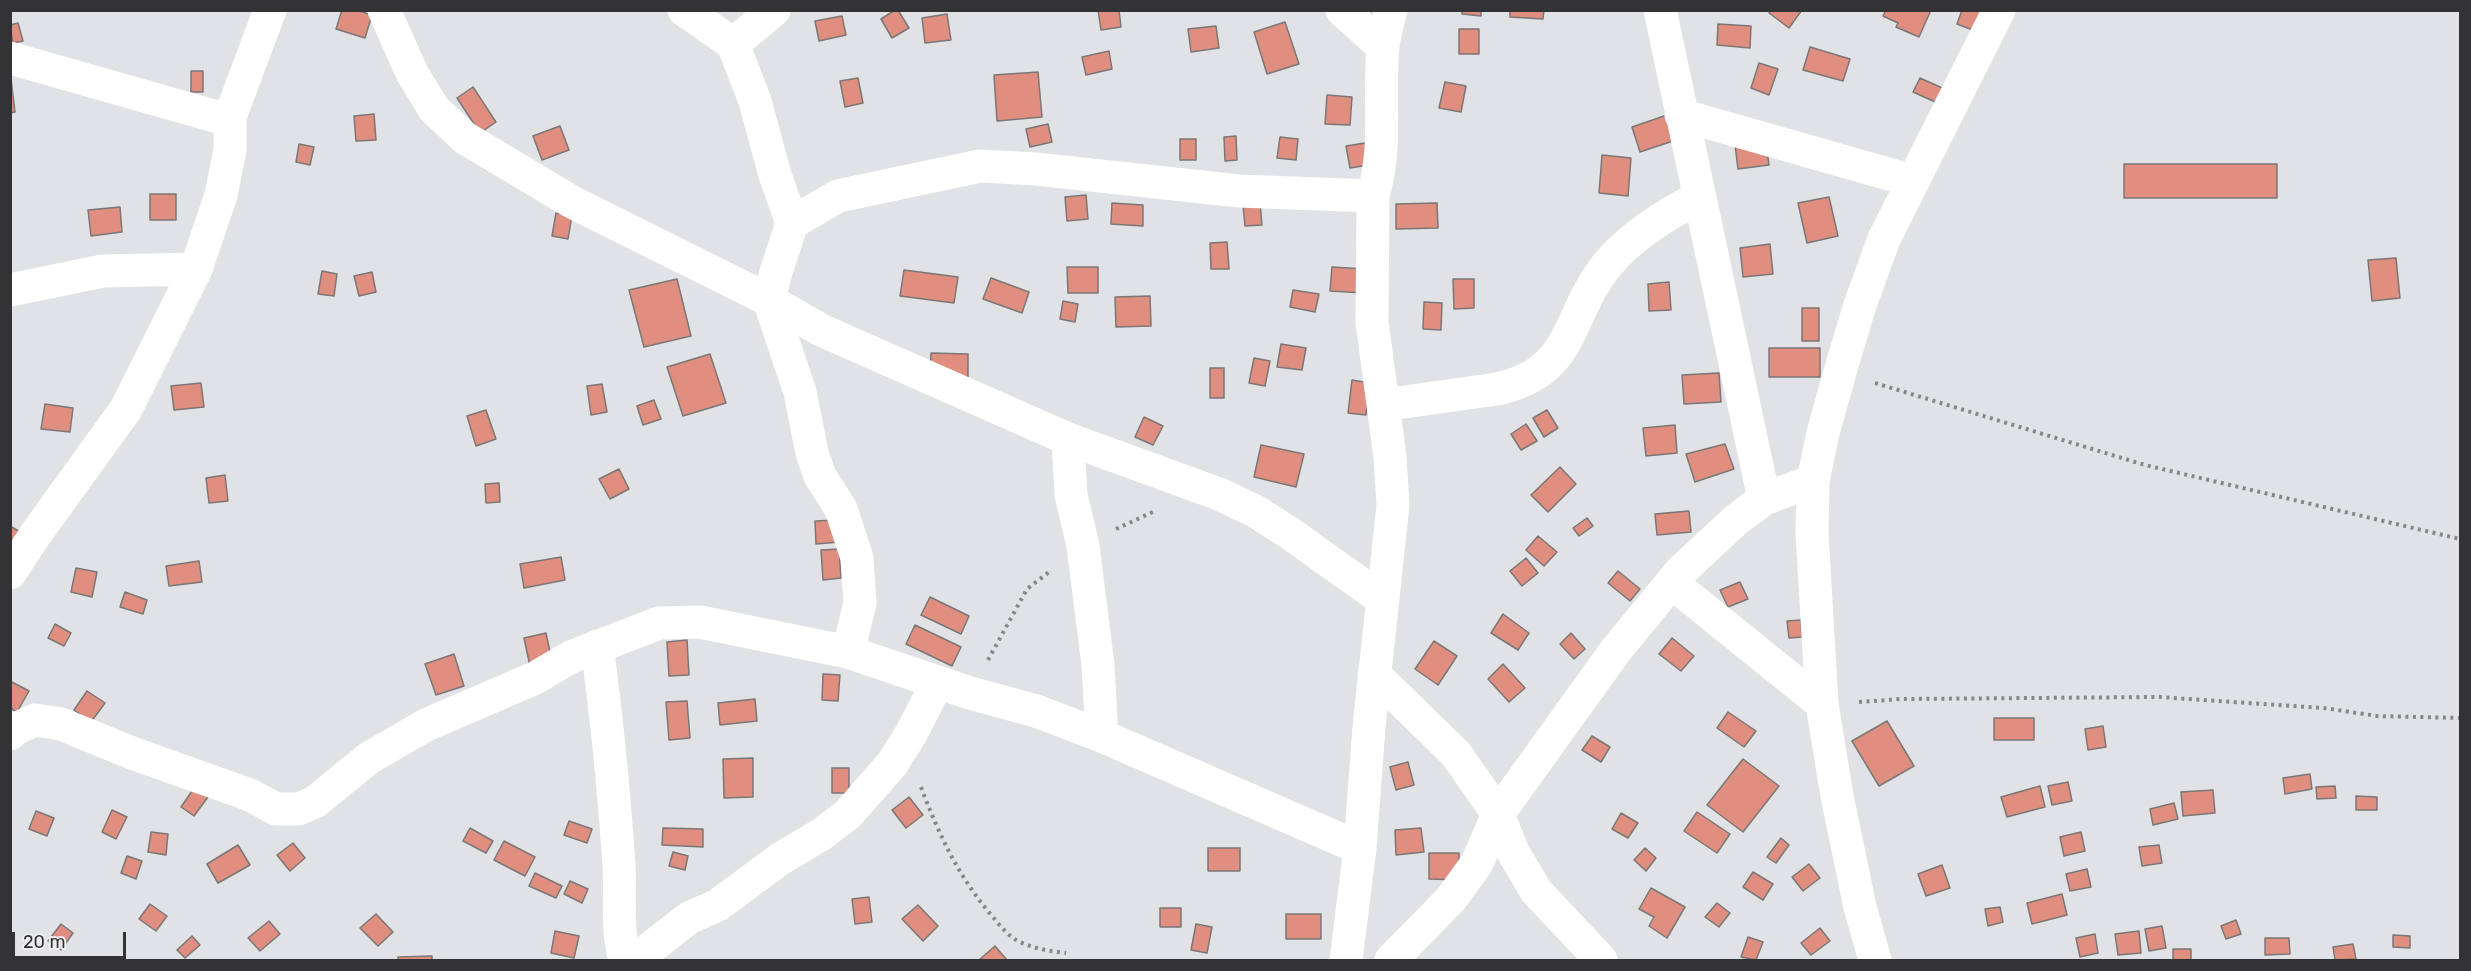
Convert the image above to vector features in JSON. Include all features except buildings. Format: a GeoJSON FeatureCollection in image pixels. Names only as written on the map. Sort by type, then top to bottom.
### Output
{"type":"FeatureCollection","features":[{"type":"Feature","properties":{"kind":"street"},"geometry":{"type":"LineString","coordinates":[[10,573],[126,409],[196,268],[221,195],[230,150],[230,117],[270,10]]}},
{"type":"Feature","properties":{"kind":"street"},"geometry":{"type":"LineString","coordinates":[[384,10],[412,73],[434,109],[465,138],[572,202],[769,300],[821,330],[1068,439],[1219,494],[1255,511],[1382,599]]}},
{"type":"Feature","properties":{"kind":"street"},"geometry":{"type":"LineString","coordinates":[[684,10],[733,44],[755,101],[775,175],[792,223],[769,300],[800,392],[812,453],[820,476],[841,509],[857,558],[860,603],[848,652]]}},
{"type":"Feature","properties":{"kind":"street"},"geometry":{"type":"LineString","coordinates":[[733,44],[774,10]]}},
{"type":"Feature","properties":{"kind":"street"},"geometry":{"type":"LineString","coordinates":[[1342,10],[1383,46]]}},
{"type":"Feature","properties":{"kind":"street"},"geometry":{"type":"LineString","coordinates":[[1346,960],[1360,848],[1374,674],[1393,505],[1390,457],[1372,322],[1374,196],[1379,176],[1383,138],[1383,46],[1391,10]]}},
{"type":"Feature","properties":{"kind":"street"},"geometry":{"type":"LineString","coordinates":[[1660,10],[1764,499]]}},
{"type":"Feature","properties":{"kind":"street"},"geometry":{"type":"LineString","coordinates":[[1875,960],[1860,907],[1839,807],[1822,704],[1812,533],[1813,481],[1840,372],[1860,304],[1884,239],[1999,10]]}},
{"type":"Feature","properties":{"kind":"street"},"geometry":{"type":"LineString","coordinates":[[10,58],[214,116],[230,117]]}},
{"type":"Feature","properties":{"kind":"street"},"geometry":{"type":"LineString","coordinates":[[1681,116],[1913,181]]}},
{"type":"Feature","properties":{"kind":"street"},"geometry":{"type":"LineString","coordinates":[[792,223],[838,196],[980,166],[1036,169],[1239,191],[1374,196]]}},
{"type":"Feature","properties":{"kind":"street"},"geometry":{"type":"LineString","coordinates":[[1383,405],[1504,387],[1538,374],[1557,356],[1607,265],[1642,233],[1679,207],[1699,198]]}},
{"type":"Feature","properties":{"kind":"street"},"geometry":{"type":"LineString","coordinates":[[10,290],[103,271],[196,268]]}},
{"type":"Feature","properties":{"kind":"street"},"geometry":{"type":"LineString","coordinates":[[1068,439],[1071,495],[1083,546],[1098,665],[1102,736]]}},
{"type":"Feature","properties":{"kind":"street"},"geometry":{"type":"LineString","coordinates":[[1391,960],[1451,899],[1477,863],[1498,814],[1616,650],[1681,571],[1720,534],[1764,499],[1813,481]]}},
{"type":"Feature","properties":{"kind":"street"},"geometry":{"type":"LineString","coordinates":[[1672,584],[1822,704]]}},
{"type":"Feature","properties":{"kind":"street"},"geometry":{"type":"LineString","coordinates":[[10,734],[13,729],[35,720],[61,724],[141,756],[250,795],[276,808],[299,808],[315,802],[369,758],[426,725],[535,678],[571,657],[659,623],[700,622],[848,652],[937,683],[1036,711],[1102,736],[1360,848]]}},
{"type":"Feature","properties":{"kind":"street"},"geometry":{"type":"LineString","coordinates":[[597,646],[608,727],[619,867],[621,946],[625,960]]}},
{"type":"Feature","properties":{"kind":"street"},"geometry":{"type":"LineString","coordinates":[[1374,674],[1456,754],[1498,814],[1513,852],[1536,891],[1602,960]]}},
{"type":"Feature","properties":{"kind":"street"},"geometry":{"type":"LineString","coordinates":[[635,960],[688,918],[718,905],[780,859],[822,834],[848,814],[892,764],[937,683]]}},
{"type":"Feature","properties":{"kind":"path"},"geometry":{"type":"LineString","coordinates":[[1840,372],[2145,465],[2460,538]]}},
{"type":"Feature","properties":{"kind":"path"},"geometry":{"type":"LineString","coordinates":[[1822,704],[1901,699],[2160,697],[2324,708],[2377,716],[2460,718]]}},
{"type":"Feature","properties":{"kind":"path"},"geometry":{"type":"LineString","coordinates":[[904,745],[945,846],[964,881],[982,905],[1005,932],[1018,941],[1034,947],[1066,953]]}}]}
